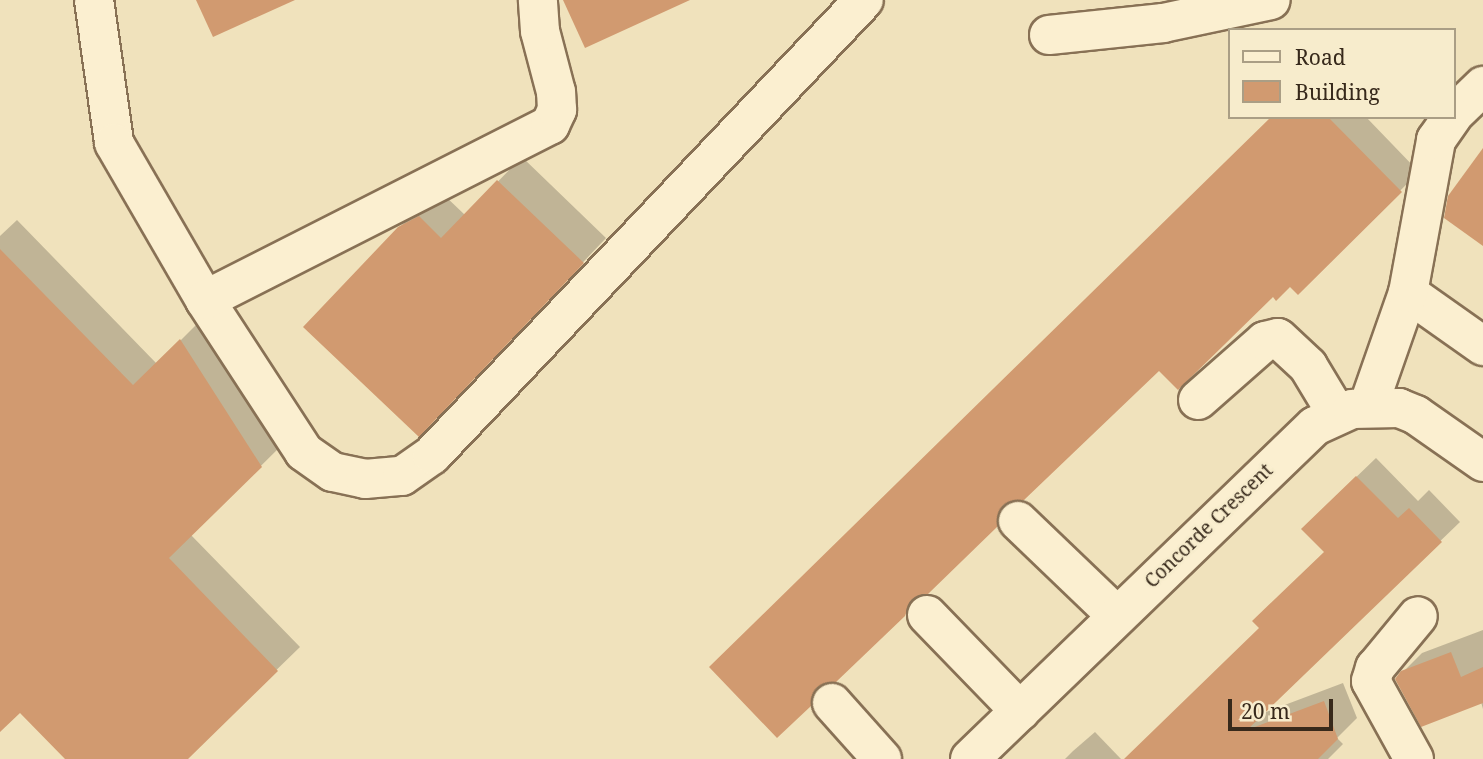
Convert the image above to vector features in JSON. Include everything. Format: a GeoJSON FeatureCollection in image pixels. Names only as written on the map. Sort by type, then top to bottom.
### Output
{"type":"FeatureCollection","features":[{"type":"Feature","properties":{"kind":"street"},"geometry":{"type":"LineString","coordinates":[[94,0],[114,143],[205,300],[304,452],[348,476],[402,476],[432,455],[864,0]]}},
{"type":"Feature","properties":{"kind":"street"},"geometry":{"type":"LineString","coordinates":[[205,300],[550,125],[556,110],[556,92],[540,31],[538,0]]}},
{"type":"Feature","properties":{"kind":"street"},"geometry":{"type":"LineString","coordinates":[[1049,35],[1163,23],[1271,0]]}},
{"type":"Feature","properties":{"kind":"street"},"geometry":{"type":"LineString","coordinates":[[1455,113],[1483,86]]}},
{"type":"Feature","properties":{"kind":"street"},"geometry":{"type":"LineString","coordinates":[[1353,410],[1408,293],[1426,176],[1436,140],[1450,119]]}},
{"type":"Feature","properties":{"kind":"street"},"geometry":{"type":"LineString","coordinates":[[1408,293],[1483,346]]}},
{"type":"Feature","properties":{"kind":"street"},"geometry":{"type":"LineString","coordinates":[[1199,400],[1265,341],[1278,338],[1353,410],[1399,408],[1416,415],[1483,462]]}},
{"type":"Feature","properties":{"kind":"street","name":"Concorde Crescent"},"geometry":{"type":"LineString","coordinates":[[970,759],[1305,434],[1353,410]]}},
{"type":"Feature","properties":{"kind":"street"},"geometry":{"type":"LineString","coordinates":[[1018,521],[1116,615]]}},
{"type":"Feature","properties":{"kind":"street"},"geometry":{"type":"LineString","coordinates":[[927,615],[1020,710]]}},
{"type":"Feature","properties":{"kind":"street"},"geometry":{"type":"LineString","coordinates":[[1414,759],[1371,681],[1375,668],[1419,616]]}},
{"type":"Feature","properties":{"kind":"street"},"geometry":{"type":"LineString","coordinates":[[831,703],[883,759]]}},
{"type":"Feature","properties":{"kind":"building"},"geometry":{"type":"Polygon","coordinates":[[[196,0],[295,0],[213,37],[196,0]]]}},
{"type":"Feature","properties":{"kind":"building"},"geometry":{"type":"Polygon","coordinates":[[[563,0],[690,0],[585,48],[563,0]]]}},
{"type":"Feature","properties":{"kind":"building"},"geometry":{"type":"Polygon","coordinates":[[[1269,119],[1330,119],[1402,192],[1298,295],[1290,287],[1276,301],[1273,297],[1178,390],[1159,371],[1024,500],[1003,505],[997,527],[928,594],[911,600],[905,616],[836,682],[817,687],[811,706],[777,738],[709,667],[1269,119]]]}},
{"type":"Feature","properties":{"kind":"building"},"geometry":{"type":"Polygon","coordinates":[[[1483,148],[1483,246],[1444,218],[1448,196],[1483,148]]]}},
{"type":"Feature","properties":{"kind":"building"},"geometry":{"type":"Polygon","coordinates":[[[497,180],[584,263],[419,437],[303,327],[398,227],[419,216],[441,238],[497,180]]]}},
{"type":"Feature","properties":{"kind":"building"},"geometry":{"type":"Polygon","coordinates":[[[0,249],[133,385],[180,339],[262,467],[169,558],[278,671],[188,759],[65,759],[20,713],[0,732],[0,249]]]}},
{"type":"Feature","properties":{"kind":"building"},"geometry":{"type":"Polygon","coordinates":[[[1356,476],[1398,518],[1409,508],[1442,542],[1247,730],[1324,701],[1338,739],[1318,759],[1124,759],[1259,628],[1252,621],[1324,552],[1301,529],[1356,476]]]}},
{"type":"Feature","properties":{"kind":"building"},"geometry":{"type":"Polygon","coordinates":[[[1451,652],[1461,677],[1483,667],[1483,703],[1421,727],[1395,679],[1401,671],[1451,652]]]}}]}
